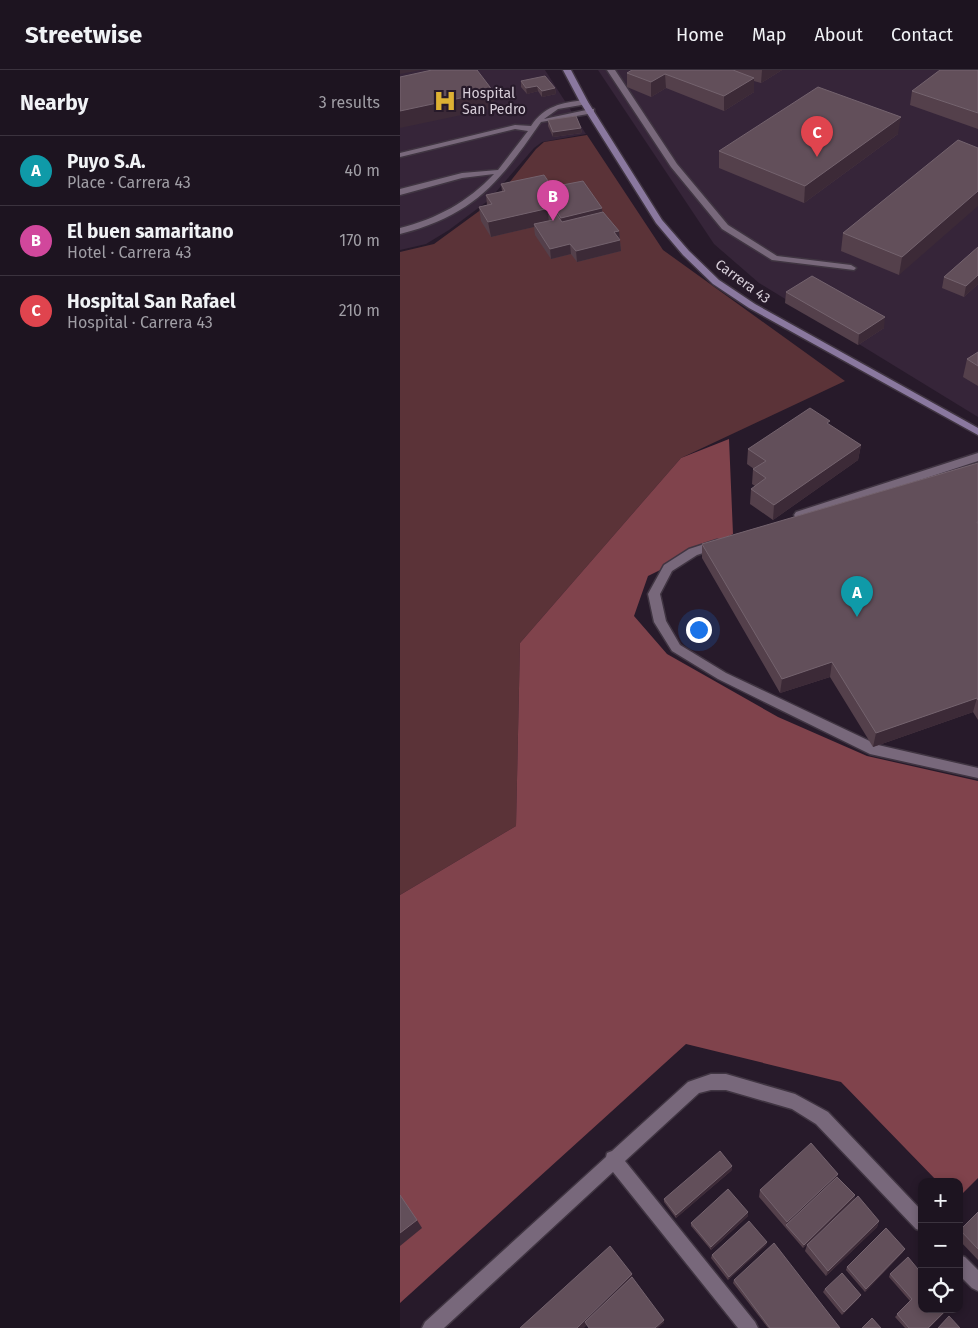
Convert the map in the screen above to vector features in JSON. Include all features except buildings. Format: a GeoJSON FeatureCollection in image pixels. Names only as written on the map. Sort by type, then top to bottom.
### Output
{"type":"FeatureCollection","features":[{"type":"Feature","properties":{"kind":"street","name":"Carrera 43"},"geometry":{"type":"LineString","coordinates":[[567,70],[584,102],[659,221],[686,253],[716,282],[752,306],[978,432]]}},
{"type":"Feature","properties":{"kind":"street"},"geometry":{"type":"LineString","coordinates":[[611,70],[674,165],[724,228],[775,258],[851,268]]}},
{"type":"Feature","properties":{"kind":"street"},"geometry":{"type":"LineString","coordinates":[[400,231],[426,225],[452,213],[484,191],[547,112],[584,102]]}},
{"type":"Feature","properties":{"kind":"street"},"geometry":{"type":"LineString","coordinates":[[400,155],[515,127],[537,126],[591,112]]}},
{"type":"Feature","properties":{"kind":"street"},"geometry":{"type":"LineString","coordinates":[[400,192],[467,175],[500,172]]}},
{"type":"Feature","properties":{"kind":"street"},"geometry":{"type":"LineString","coordinates":[[789,519],[978,457]]}},
{"type":"Feature","properties":{"kind":"street"},"geometry":{"type":"LineString","coordinates":[[726,540],[693,552],[668,568],[654,594],[660,622],[676,648],[722,676],[876,750],[978,773]]}},
{"type":"Feature","properties":{"kind":"street"},"geometry":{"type":"LineString","coordinates":[[433,1327],[613,1159],[694,1087],[711,1082],[726,1082],[796,1102],[822,1118],[918,1219]]}},
{"type":"Feature","properties":{"kind":"street"},"geometry":{"type":"LineString","coordinates":[[613,1159],[749,1328]]}},
{"type":"Feature","properties":{"kind":"street"},"geometry":{"type":"LineString","coordinates":[[963,1267],[978,1282]]}},
{"type":"Feature","properties":{"kind":"shaded area"},"geometry":{"type":"Polygon","coordinates":[[[400,70],[545,70],[586,134],[542,142],[534,148],[489,200],[449,230],[426,244],[400,250],[400,70]]]}},
{"type":"Feature","properties":{"kind":"shaded area"},"geometry":{"type":"Polygon","coordinates":[[[598,70],[978,70],[978,417],[759,283],[714,244],[598,70]]]}},
{"type":"Feature","properties":{"kind":"shaded area"},"geometry":{"type":"Polygon","coordinates":[[[587,135],[663,250],[845,381],[681,458],[520,643],[516,826],[400,895],[400,252],[434,244],[497,198],[536,149],[544,142],[587,135]]]}},
{"type":"Feature","properties":{"kind":"shaded area"},"geometry":{"type":"Polygon","coordinates":[[[729,439],[733,534],[648,576],[634,616],[667,654],[778,717],[867,756],[978,781],[978,1178],[963,1193],[963,1178],[934,1178],[841,1082],[686,1044],[400,1303],[400,895],[516,826],[520,643],[681,458],[729,439]]]}},
{"type":"Feature","properties":{"kind":"place","name":"Hospital San Pedro"},"geometry":{"type":"Point","coordinates":[445,101]}},
{"type":"Feature","properties":{"kind":"place","name":"Hospital San Rafael"},"geometry":{"type":"Point","coordinates":[817,157]}},
{"type":"Feature","properties":{"kind":"place","name":"El buen samaritano"},"geometry":{"type":"Point","coordinates":[553,221]}},
{"type":"Feature","properties":{"kind":"place","name":"Puyo S.A."},"geometry":{"type":"Point","coordinates":[857,617]}}]}
